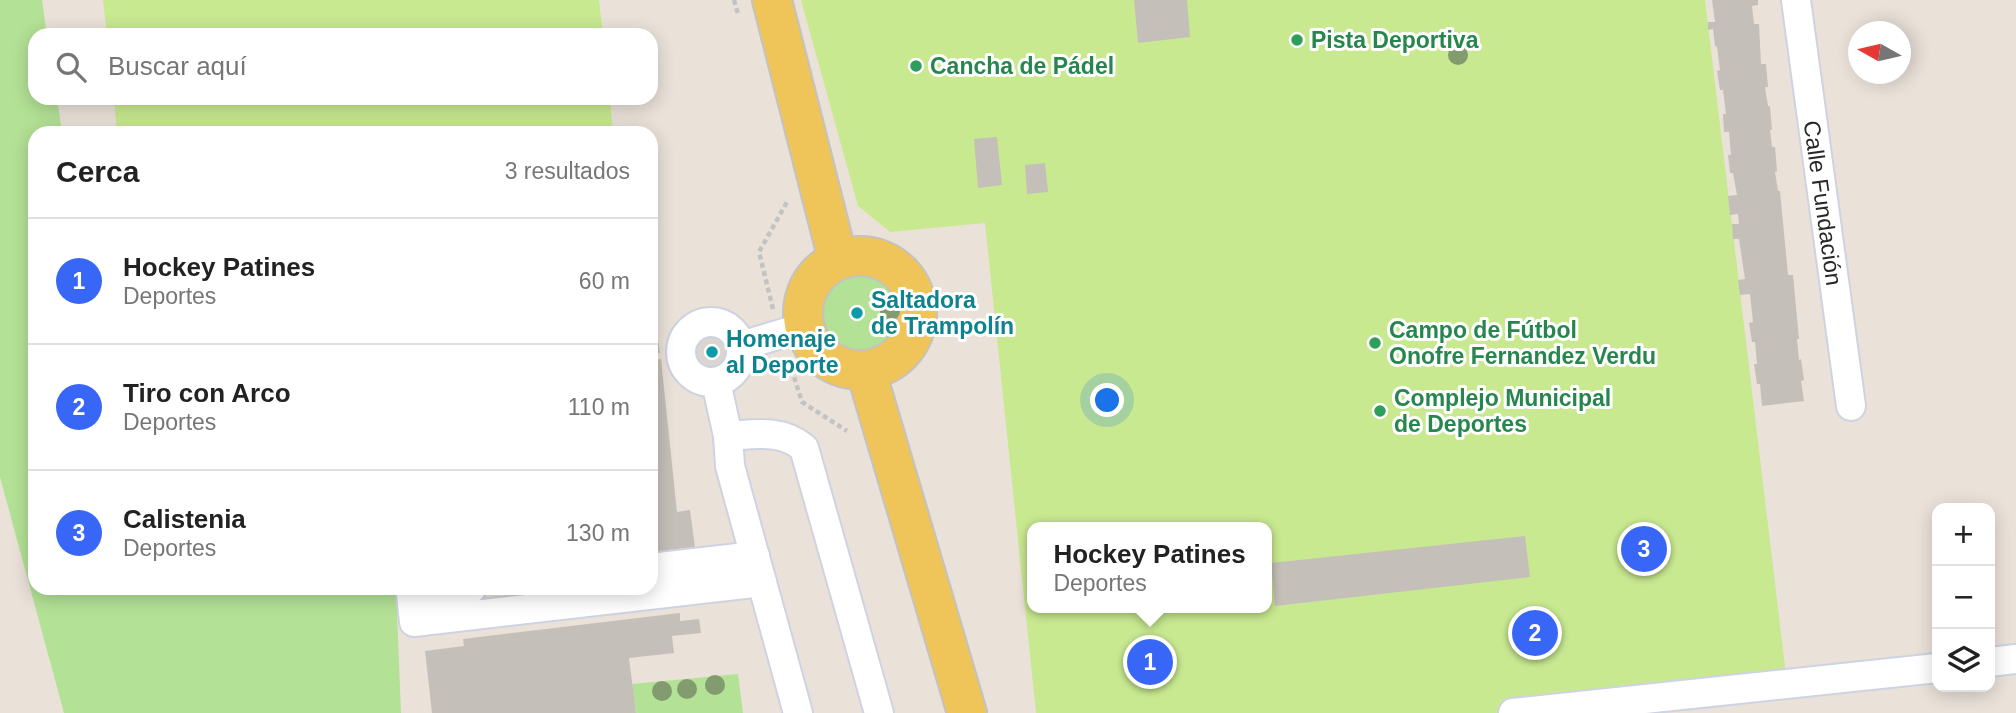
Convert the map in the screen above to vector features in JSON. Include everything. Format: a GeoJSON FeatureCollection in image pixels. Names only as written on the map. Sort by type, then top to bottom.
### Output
{"type":"FeatureCollection","features":[{"type":"Feature","properties":{"kind":"main road"},"geometry":{"type":"LineString","coordinates":[[772,0],[838,260]]}},
{"type":"Feature","properties":{"kind":"main road"},"geometry":{"type":"LineString","coordinates":[[867,256],[886,262],[901,273],[913,290],[918,309],[916,328],[907,347],[893,360],[875,369],[850,370],[834,365],[792,331],[813,280],[824,268],[838,260],[867,256]]}},
{"type":"Feature","properties":{"kind":"main road"},"geometry":{"type":"LineString","coordinates":[[866,371],[967,713]]}},
{"type":"Feature","properties":{"kind":"street","name":"Calle Fundación"},"geometry":{"type":"LineString","coordinates":[[1796,0],[1851,406]]}},
{"type":"Feature","properties":{"kind":"street"},"geometry":{"type":"LineString","coordinates":[[711,321],[730,328],[741,346],[741,355],[733,372],[716,382],[697,379],[684,365],[681,345],[692,328],[711,321]]}},
{"type":"Feature","properties":{"kind":"street"},"geometry":{"type":"LineString","coordinates":[[741,346],[792,331]]}},
{"type":"Feature","properties":{"kind":"street"},"geometry":{"type":"LineString","coordinates":[[716,382],[728,436],[730,466],[798,713]]}},
{"type":"Feature","properties":{"kind":"street"},"geometry":{"type":"LineString","coordinates":[[728,436],[770,433],[794,440],[804,448],[879,713]]}},
{"type":"Feature","properties":{"kind":"street"},"geometry":{"type":"LineString","coordinates":[[658,568],[758,569]]}},
{"type":"Feature","properties":{"kind":"street"},"geometry":{"type":"LineString","coordinates":[[658,584],[758,569]]}},
{"type":"Feature","properties":{"kind":"street"},"geometry":{"type":"LineString","coordinates":[[411,595],[414,622],[589,595]]}},
{"type":"Feature","properties":{"kind":"street"},"geometry":{"type":"LineString","coordinates":[[1995,661],[2016,659]]}},
{"type":"Feature","properties":{"kind":"street"},"geometry":{"type":"LineString","coordinates":[[1513,713],[1932,669]]}},
{"type":"Feature","properties":{"kind":"path"},"geometry":{"type":"LineString","coordinates":[[734,0],[741,26]]}},
{"type":"Feature","properties":{"kind":"path"},"geometry":{"type":"LineString","coordinates":[[785,191],[788,204],[759,252],[792,331],[802,402],[849,431]]}},
{"type":"Feature","properties":{"kind":"green space"},"geometry":{"type":"Polygon","coordinates":[[[0,0],[42,0],[46,28],[28,28],[28,105],[58,105],[61,126],[28,126],[28,580],[0,477],[0,0]]]}},
{"type":"Feature","properties":{"kind":"green space"},"geometry":{"type":"Polygon","coordinates":[[[103,0],[599,0],[602,28],[106,28],[103,0]]]}},
{"type":"Feature","properties":{"kind":"green space","name":"Complejo Municipal de Deportes"},"geometry":{"type":"Polygon","coordinates":[[[801,0],[1705,0],[1787,683],[1513,713],[1036,713],[985,223],[890,232],[858,206],[801,0]]]}},
{"type":"Feature","properties":{"kind":"green space"},"geometry":{"type":"Polygon","coordinates":[[[115,105],[611,105],[612,126],[116,126],[115,105]]]}},
{"type":"Feature","properties":{"kind":"green space"},"geometry":{"type":"Polygon","coordinates":[[[860,262],[880,266],[896,277],[907,293],[911,313],[907,333],[896,349],[880,360],[860,364],[840,360],[824,349],[813,333],[809,313],[813,293],[824,277],[840,266],[860,262]]]}},
{"type":"Feature","properties":{"kind":"green space"},"geometry":{"type":"Polygon","coordinates":[[[32,595],[396,595],[401,713],[64,713],[32,595]]]}},
{"type":"Feature","properties":{"kind":"green space"},"geometry":{"type":"Polygon","coordinates":[[[738,674],[743,713],[636,713],[632,684],[738,674]]]}},
{"type":"Feature","properties":{"kind":"shaded area"},"geometry":{"type":"Polygon","coordinates":[[[710,326],[720,328],[728,334],[734,342],[734,362],[728,370],[720,376],[710,378],[700,376],[692,370],[686,362],[684,352],[686,342],[692,334],[700,328],[710,326]]]}},
{"type":"Feature","properties":{"kind":"building"},"geometry":{"type":"Polygon","coordinates":[[[1134,0],[1187,0],[1190,37],[1138,43],[1134,0]]]}},
{"type":"Feature","properties":{"kind":"building"},"geometry":{"type":"Polygon","coordinates":[[[1712,0],[1758,0],[1758,5],[1752,6],[1754,24],[1759,24],[1761,64],[1766,64],[1768,87],[1765,87],[1770,106],[1770,130],[1772,147],[1775,147],[1775,172],[1780,191],[1788,275],[1793,275],[1804,401],[1762,406],[1760,384],[1757,384],[1754,364],[1757,364],[1755,342],[1752,342],[1749,323],[1753,322],[1750,294],[1740,295],[1738,280],[1745,279],[1739,239],[1733,239],[1732,224],[1739,224],[1738,214],[1730,215],[1728,196],[1737,195],[1733,173],[1730,173],[1729,132],[1724,132],[1723,114],[1726,114],[1717,71],[1720,70],[1717,47],[1713,29],[1708,30],[1708,22],[1715,22],[1712,0]]]}},
{"type":"Feature","properties":{"kind":"building"},"geometry":{"type":"Polygon","coordinates":[[[997,137],[1002,185],[978,188],[974,139],[997,137]]]}},
{"type":"Feature","properties":{"kind":"building"},"geometry":{"type":"Polygon","coordinates":[[[1045,163],[1048,192],[1027,194],[1025,165],[1045,163]]]}},
{"type":"Feature","properties":{"kind":"building"},"geometry":{"type":"Polygon","coordinates":[[[658,359],[661,359],[677,512],[690,510],[695,547],[658,551],[658,359]]]}},
{"type":"Feature","properties":{"kind":"building"},"geometry":{"type":"Polygon","coordinates":[[[1525,536],[1530,577],[1275,606],[1272,563],[1525,536]]]}},
{"type":"Feature","properties":{"kind":"building"},"geometry":{"type":"Polygon","coordinates":[[[680,613],[680,621],[699,619],[701,633],[672,636],[674,653],[629,658],[636,713],[432,713],[425,651],[464,646],[463,639],[680,613]]]}},
{"type":"Feature","properties":{"kind":"place","name":"Pista Deportiva"},"geometry":{"type":"Point","coordinates":[1297,40]}},
{"type":"Feature","properties":{"kind":"place","name":"Cancha de Pádel"},"geometry":{"type":"Point","coordinates":[916,66]}},
{"type":"Feature","properties":{"kind":"place","name":"Saltadora de Trampolín"},"geometry":{"type":"Point","coordinates":[857,313]}},
{"type":"Feature","properties":{"kind":"place","name":"Campo de Fútbol Onofre Fernandez Verdu"},"geometry":{"type":"Point","coordinates":[1375,343]}},
{"type":"Feature","properties":{"kind":"place","name":"Homenaje al Deporte"},"geometry":{"type":"Point","coordinates":[712,352]}},
{"type":"Feature","properties":{"kind":"place","name":"Complejo Municipal de Deportes"},"geometry":{"type":"Point","coordinates":[1380,411]}},
{"type":"Feature","properties":{"kind":"place","name":"Calistenia"},"geometry":{"type":"Point","coordinates":[1644,549]}},
{"type":"Feature","properties":{"kind":"place","name":"Tiro con Arco"},"geometry":{"type":"Point","coordinates":[1535,633]}},
{"type":"Feature","properties":{"kind":"place","name":"Hockey Patines"},"geometry":{"type":"Point","coordinates":[1150,662]}}]}
